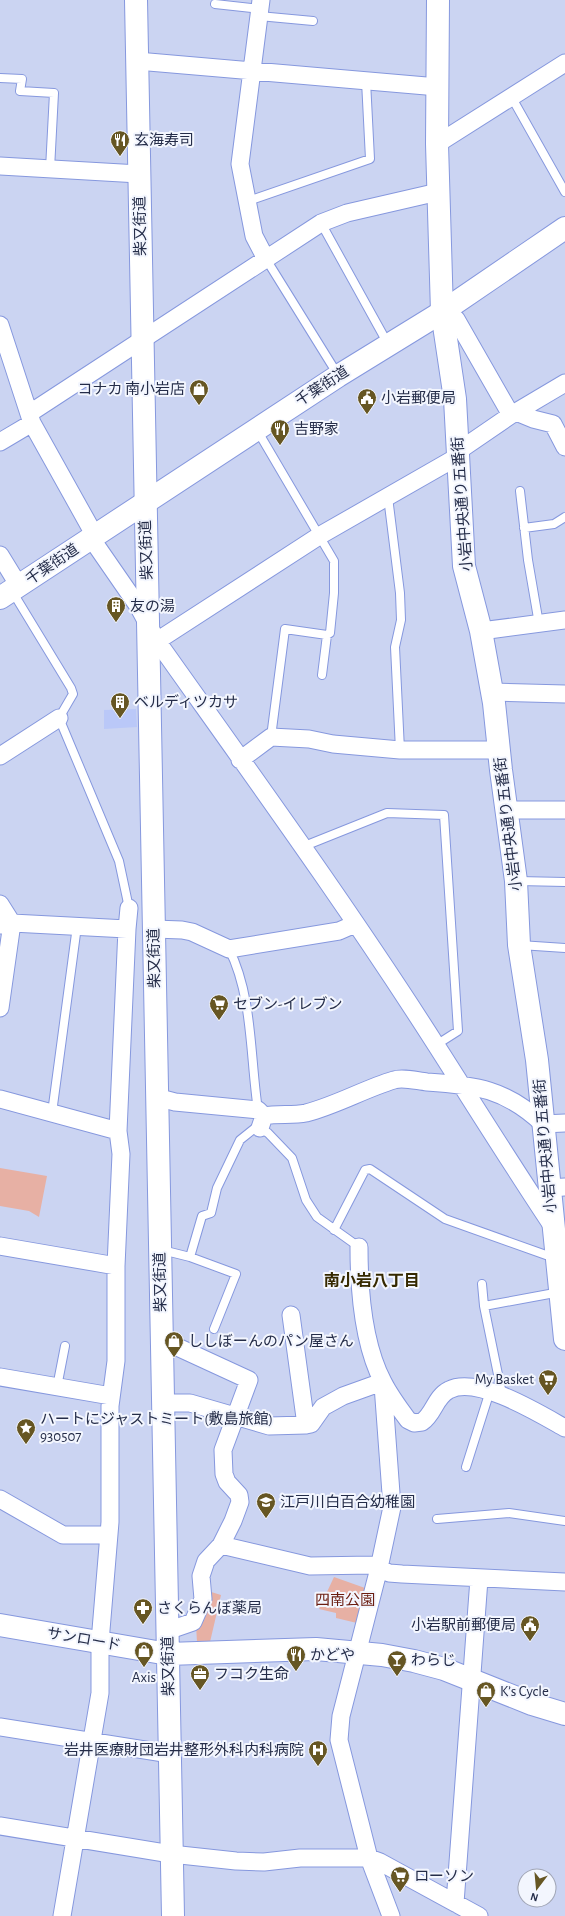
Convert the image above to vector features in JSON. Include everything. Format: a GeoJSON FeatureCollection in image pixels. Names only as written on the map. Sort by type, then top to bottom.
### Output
{"type":"FeatureCollection","features":[{"type":"Feature","properties":{"kind":"main road","name":"柴又街道"},"geometry":{"type":"LineString","coordinates":[[136,0],[144,504],[152,632],[156,1097],[173,1916]]}},
{"type":"Feature","properties":{"kind":"main road","name":"小岩中央通り五番街"},"geometry":{"type":"LineString","coordinates":[[438,0],[437,144],[442,312],[455,399],[464,566],[480,631],[492,692],[516,881],[519,945],[537,1060],[543,1124],[557,1188],[553,1227],[560,1251],[560,1292],[565,1339]]}},
{"type":"Feature","properties":{"kind":"main road","name":"千葉街道"},"geometry":{"type":"LineString","coordinates":[[10,592],[256,429],[338,376],[442,312],[565,228]]}},
{"type":"Feature","properties":{"kind":"main road","name":"サンロード"},"geometry":{"type":"LineString","coordinates":[[0,1625],[168,1654],[316,1650],[358,1652],[414,1661],[471,1680],[532,1704],[565,1714]]}},
{"type":"Feature","properties":{"kind":"street"},"geometry":{"type":"LineString","coordinates":[[260,8],[240,164],[254,236],[266,259]]}},
{"type":"Feature","properties":{"kind":"street"},"geometry":{"type":"LineString","coordinates":[[137,61],[438,87]]}},
{"type":"Feature","properties":{"kind":"street"},"geometry":{"type":"LineString","coordinates":[[437,144],[512,98],[565,63]]}},
{"type":"Feature","properties":{"kind":"street"},"geometry":{"type":"LineString","coordinates":[[0,166],[139,174]]}},
{"type":"Feature","properties":{"kind":"street"},"geometry":{"type":"LineString","coordinates":[[0,442],[142,338],[321,223],[347,213],[438,192]]}},
{"type":"Feature","properties":{"kind":"street"},"geometry":{"type":"LineString","coordinates":[[442,312],[456,319],[513,414],[554,424],[565,447]]}},
{"type":"Feature","properties":{"kind":"street"},"geometry":{"type":"LineString","coordinates":[[0,325],[31,418],[93,537],[138,606],[152,632],[355,924],[436,1045],[459,1084],[553,1227]]}},
{"type":"Feature","properties":{"kind":"street"},"geometry":{"type":"LineString","coordinates":[[152,632],[388,497],[457,455],[513,414],[565,383]]}},
{"type":"Feature","properties":{"kind":"street"},"geometry":{"type":"LineString","coordinates":[[0,555],[10,592]]}},
{"type":"Feature","properties":{"kind":"street"},"geometry":{"type":"LineString","coordinates":[[480,631],[565,620]]}},
{"type":"Feature","properties":{"kind":"street"},"geometry":{"type":"LineString","coordinates":[[492,692],[565,694]]}},
{"type":"Feature","properties":{"kind":"street"},"geometry":{"type":"LineString","coordinates":[[0,756],[59,718]]}},
{"type":"Feature","properties":{"kind":"street"},"geometry":{"type":"LineString","coordinates":[[240,760],[271,737],[400,750],[499,750]]}},
{"type":"Feature","properties":{"kind":"street"},"geometry":{"type":"LineString","coordinates":[[507,810],[565,810]]}},
{"type":"Feature","properties":{"kind":"street"},"geometry":{"type":"LineString","coordinates":[[0,904],[6,924],[0,1008]]}},
{"type":"Feature","properties":{"kind":"street"},"geometry":{"type":"LineString","coordinates":[[62,1916],[100,1693],[100,1642],[109,1534],[111,1396],[116,1361],[116,1266],[121,1154],[118,1131],[129,908]]}},
{"type":"Feature","properties":{"kind":"street"},"geometry":{"type":"LineString","coordinates":[[6,924],[127,929]]}},
{"type":"Feature","properties":{"kind":"street"},"geometry":{"type":"LineString","coordinates":[[154,929],[187,931],[229,949],[338,931],[355,924]]}},
{"type":"Feature","properties":{"kind":"street"},"geometry":{"type":"LineString","coordinates":[[156,1097],[261,1118],[305,1113],[338,1103],[351,1096],[396,1079],[459,1084],[484,1088],[500,1094],[528,1110],[543,1124],[565,1123]]}},
{"type":"Feature","properties":{"kind":"street"},"geometry":{"type":"LineString","coordinates":[[0,1099],[118,1131]]}},
{"type":"Feature","properties":{"kind":"street"},"geometry":{"type":"LineString","coordinates":[[0,1246],[116,1266]]}},
{"type":"Feature","properties":{"kind":"street"},"geometry":{"type":"LineString","coordinates":[[359,1248],[359,1281],[369,1348],[382,1382],[408,1420],[414,1423],[424,1421],[441,1396],[450,1389],[462,1387],[496,1392],[565,1428]]}},
{"type":"Feature","properties":{"kind":"street"},"geometry":{"type":"LineString","coordinates":[[291,1315],[306,1425]]}},
{"type":"Feature","properties":{"kind":"street"},"geometry":{"type":"LineString","coordinates":[[160,1339],[249,1380],[223,1450],[224,1474],[228,1482],[239,1495],[240,1502],[221,1545],[206,1561],[201,1576],[203,1599],[193,1622],[167,1631]]}},
{"type":"Feature","properties":{"kind":"street"},"geometry":{"type":"LineString","coordinates":[[0,1377],[111,1396]]}},
{"type":"Feature","properties":{"kind":"street"},"geometry":{"type":"LineString","coordinates":[[162,1403],[190,1403],[269,1426],[306,1425],[311,1424],[323,1407],[343,1396],[382,1382]]}},
{"type":"Feature","properties":{"kind":"street"},"geometry":{"type":"LineString","coordinates":[[382,1382],[392,1507],[379,1568],[341,1716],[339,1740],[369,1858],[391,1916]]}},
{"type":"Feature","properties":{"kind":"street"},"geometry":{"type":"LineString","coordinates":[[0,1499],[63,1535],[109,1534]]}},
{"type":"Feature","properties":{"kind":"street"},"geometry":{"type":"LineString","coordinates":[[221,1545],[310,1566],[373,1565],[390,1572],[402,1574],[479,1579],[565,1582]]}},
{"type":"Feature","properties":{"kind":"street"},"geometry":{"type":"LineString","coordinates":[[456,1903],[479,1579]]}},
{"type":"Feature","properties":{"kind":"street"},"geometry":{"type":"LineString","coordinates":[[0,1727],[170,1754]]}},
{"type":"Feature","properties":{"kind":"street"},"geometry":{"type":"LineString","coordinates":[[0,1826],[171,1854],[264,1862],[300,1858],[369,1858],[380,1862],[480,1916]]}},
{"type":"Feature","properties":{"kind":"lane"},"geometry":{"type":"LineString","coordinates":[[215,4],[260,8],[313,21]]}},
{"type":"Feature","properties":{"kind":"lane"},"geometry":{"type":"LineString","coordinates":[[0,78],[22,79],[20,91],[54,93],[50,169]]}},
{"type":"Feature","properties":{"kind":"lane"},"geometry":{"type":"LineString","coordinates":[[248,202],[370,159],[366,81]]}},
{"type":"Feature","properties":{"kind":"lane"},"geometry":{"type":"LineString","coordinates":[[512,98],[565,192]]}},
{"type":"Feature","properties":{"kind":"lane"},"geometry":{"type":"LineString","coordinates":[[321,223],[388,345]]}},
{"type":"Feature","properties":{"kind":"lane"},"geometry":{"type":"LineString","coordinates":[[266,259],[338,376]]}},
{"type":"Feature","properties":{"kind":"lane"},"geometry":{"type":"LineString","coordinates":[[256,429],[334,561],[334,593],[330,633],[327,635],[322,674]]}},
{"type":"Feature","properties":{"kind":"lane"},"geometry":{"type":"LineString","coordinates":[[520,491],[528,560],[539,624]]}},
{"type":"Feature","properties":{"kind":"lane"},"geometry":{"type":"LineString","coordinates":[[388,497],[400,593],[401,620],[395,647],[400,750]]}},
{"type":"Feature","properties":{"kind":"lane"},"geometry":{"type":"LineString","coordinates":[[524,528],[554,524],[565,517]]}},
{"type":"Feature","properties":{"kind":"lane"},"geometry":{"type":"LineString","coordinates":[[10,592],[71,688],[72,694],[59,718],[119,860],[129,908]]}},
{"type":"Feature","properties":{"kind":"lane"},"geometry":{"type":"LineString","coordinates":[[271,737],[285,629],[327,635]]}},
{"type":"Feature","properties":{"kind":"lane"},"geometry":{"type":"LineString","coordinates":[[301,847],[387,813],[444,815],[458,1031],[436,1045]]}},
{"type":"Feature","properties":{"kind":"lane"},"geometry":{"type":"LineString","coordinates":[[516,881],[565,882]]}},
{"type":"Feature","properties":{"kind":"lane"},"geometry":{"type":"LineString","coordinates":[[52,1113],[77,926]]}},
{"type":"Feature","properties":{"kind":"lane"},"geometry":{"type":"LineString","coordinates":[[519,945],[565,948]]}},
{"type":"Feature","properties":{"kind":"lane"},"geometry":{"type":"LineString","coordinates":[[229,949],[235,961],[248,1015],[261,1118],[268,1133],[292,1158],[306,1200],[318,1217],[359,1248]]}},
{"type":"Feature","properties":{"kind":"lane"},"geometry":{"type":"LineString","coordinates":[[190,1257],[202,1216],[211,1213],[217,1188],[240,1140],[255,1128],[261,1118]]}},
{"type":"Feature","properties":{"kind":"lane"},"geometry":{"type":"LineString","coordinates":[[334,1230],[365,1170],[370,1169],[445,1219],[546,1255],[560,1251]]}},
{"type":"Feature","properties":{"kind":"lane"},"geometry":{"type":"LineString","coordinates":[[159,1249],[190,1257],[236,1274],[214,1329]]}},
{"type":"Feature","properties":{"kind":"lane"},"geometry":{"type":"LineString","coordinates":[[466,1467],[496,1392],[482,1284]]}},
{"type":"Feature","properties":{"kind":"lane"},"geometry":{"type":"LineString","coordinates":[[484,1306],[560,1292]]}},
{"type":"Feature","properties":{"kind":"lane"},"geometry":{"type":"LineString","coordinates":[[57,1387],[65,1346]]}},
{"type":"Feature","properties":{"kind":"lane"},"geometry":{"type":"LineString","coordinates":[[437,1519],[509,1513],[565,1521]]}},
{"type":"Feature","properties":{"kind":"shaded area","name":"ベルディツカサ"},"geometry":{"type":"Polygon","coordinates":[[[136,709],[137,727],[104,729],[104,710],[136,709]]]}},
{"type":"Feature","properties":{"kind":"green space"},"geometry":{"type":"Polygon","coordinates":[[[0,1168],[47,1176],[39,1217],[29,1211],[0,1206],[0,1168]]]}},
{"type":"Feature","properties":{"kind":"green space","name":"四南公園"},"geometry":{"type":"Polygon","coordinates":[[[334,1577],[365,1588],[357,1623],[336,1618],[336,1613],[319,1609],[334,1577]]]}},
{"type":"Feature","properties":{"kind":"green space"},"geometry":{"type":"Polygon","coordinates":[[[208,1591],[221,1595],[210,1642],[197,1642],[196,1625],[208,1591]]]}},
{"type":"Feature","properties":{"kind":"place","name":"玄海寿司"},"geometry":{"type":"Point","coordinates":[120,157]}},
{"type":"Feature","properties":{"kind":"place","name":"コナカ 南小岩店"},"geometry":{"type":"Point","coordinates":[199,406]}},
{"type":"Feature","properties":{"kind":"place","name":"小岩郵便局"},"geometry":{"type":"Point","coordinates":[367,415]}},
{"type":"Feature","properties":{"kind":"place","name":"吉野家"},"geometry":{"type":"Point","coordinates":[280,446]}},
{"type":"Feature","properties":{"kind":"place","name":"友の湯"},"geometry":{"type":"Point","coordinates":[116,623]}},
{"type":"Feature","properties":{"kind":"place","name":"ベルディツカサ"},"geometry":{"type":"Point","coordinates":[120,719]}},
{"type":"Feature","properties":{"kind":"place","name":"セブン-イレブン"},"geometry":{"type":"Point","coordinates":[219,1021]}},
{"type":"Feature","properties":{"kind":"place","name":"ししぼーんのパン屋さん"},"geometry":{"type":"Point","coordinates":[174,1358]}},
{"type":"Feature","properties":{"kind":"place","name":"My Basket"},"geometry":{"type":"Point","coordinates":[548,1396]}},
{"type":"Feature","properties":{"kind":"place","name":"ハートにジャストミート(敷島旅館) 930507"},"geometry":{"type":"Point","coordinates":[26,1445]}},
{"type":"Feature","properties":{"kind":"place","name":"江戸川白百合幼稚園"},"geometry":{"type":"Point","coordinates":[266,1519]}},
{"type":"Feature","properties":{"kind":"place","name":"さくらんぼ薬局"},"geometry":{"type":"Point","coordinates":[143,1625]}},
{"type":"Feature","properties":{"kind":"place","name":"小岩駅前郵便局"},"geometry":{"type":"Point","coordinates":[530,1642]}},
{"type":"Feature","properties":{"kind":"place","name":"Axis"},"geometry":{"type":"Point","coordinates":[144,1668]}},
{"type":"Feature","properties":{"kind":"place","name":"かどや"},"geometry":{"type":"Point","coordinates":[296,1672]}},
{"type":"Feature","properties":{"kind":"place","name":"わらじ"},"geometry":{"type":"Point","coordinates":[397,1677]}},
{"type":"Feature","properties":{"kind":"place","name":"フコク生命"},"geometry":{"type":"Point","coordinates":[200,1691]}},
{"type":"Feature","properties":{"kind":"place","name":"K’s Cycle"},"geometry":{"type":"Point","coordinates":[486,1708]}},
{"type":"Feature","properties":{"kind":"place","name":"岩井医療財団岩井整形外科内科病院"},"geometry":{"type":"Point","coordinates":[318,1767]}},
{"type":"Feature","properties":{"kind":"place","name":"ローソン"},"geometry":{"type":"Point","coordinates":[400,1893]}},
{"type":"Feature","properties":{"kind":"district","name":"南小岩八丁目"},"geometry":{"type":"Point","coordinates":[372,1280]}}]}
